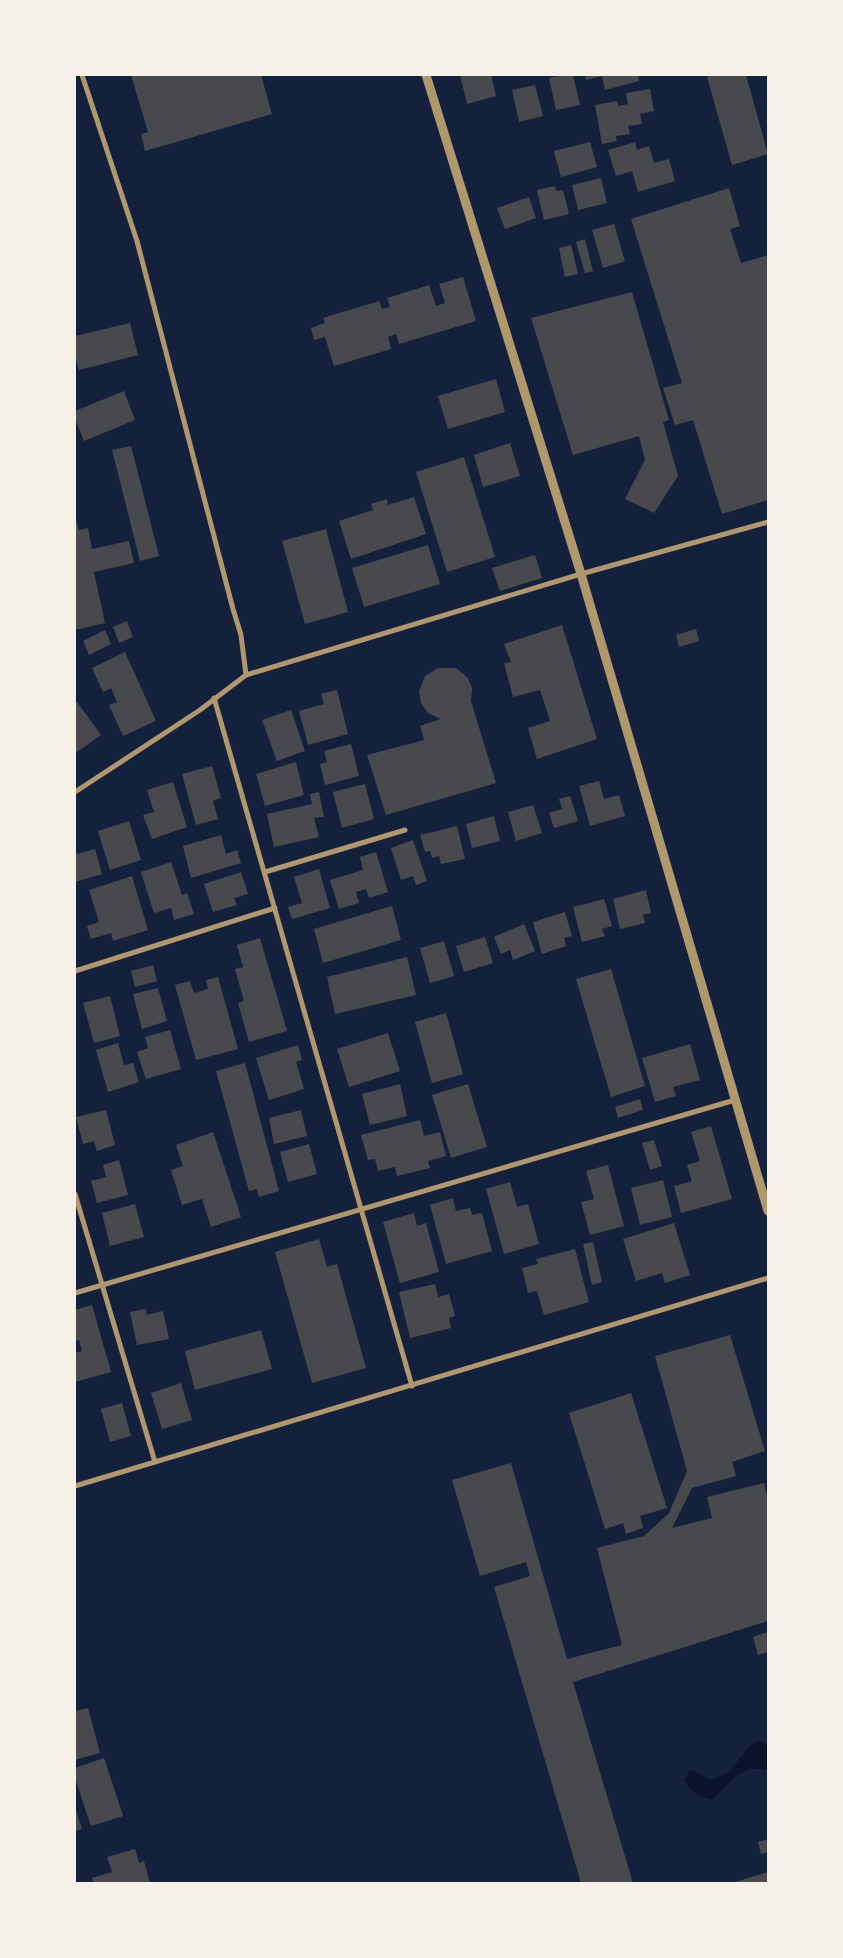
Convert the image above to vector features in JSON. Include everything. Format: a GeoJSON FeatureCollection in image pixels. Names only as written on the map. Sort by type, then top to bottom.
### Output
{"type":"FeatureCollection","features":[{"type":"Feature","properties":{"kind":"street"},"geometry":{"type":"LineString","coordinates":[[82,75],[137,240],[241,635],[246,675]]}},
{"type":"Feature","properties":{"kind":"street"},"geometry":{"type":"LineString","coordinates":[[426,75],[581,574],[768,1212]]}},
{"type":"Feature","properties":{"kind":"street"},"geometry":{"type":"LineString","coordinates":[[75,792],[246,675],[581,574],[768,522]]}},
{"type":"Feature","properties":{"kind":"street"},"geometry":{"type":"LineString","coordinates":[[214,698],[412,1386]]}},
{"type":"Feature","properties":{"kind":"street"},"geometry":{"type":"LineString","coordinates":[[265,872],[405,830]]}},
{"type":"Feature","properties":{"kind":"street"},"geometry":{"type":"LineString","coordinates":[[75,971],[275,908]]}},
{"type":"Feature","properties":{"kind":"street"},"geometry":{"type":"LineString","coordinates":[[75,1292],[735,1100]]}},
{"type":"Feature","properties":{"kind":"street"},"geometry":{"type":"LineString","coordinates":[[75,1194],[155,1462]]}},
{"type":"Feature","properties":{"kind":"street"},"geometry":{"type":"LineString","coordinates":[[75,1486],[768,1278]]}},
{"type":"Feature","properties":{"kind":"water"},"geometry":{"type":"Polygon","coordinates":[[[760,1741],[768,1746],[768,1769],[752,1769],[740,1773],[711,1800],[695,1793],[684,1780],[691,1769],[709,1780],[724,1775],[750,1746],[760,1741]]]}},
{"type":"Feature","properties":{"kind":"building"},"geometry":{"type":"Polygon","coordinates":[[[131,75],[261,75],[272,114],[145,151],[141,134],[148,132],[131,75]]]}},
{"type":"Feature","properties":{"kind":"building"},"geometry":{"type":"Polygon","coordinates":[[[460,75],[491,75],[496,96],[467,104],[460,75]]]}},
{"type":"Feature","properties":{"kind":"building"},"geometry":{"type":"Polygon","coordinates":[[[573,75],[580,105],[556,110],[549,78],[573,75]]]}},
{"type":"Feature","properties":{"kind":"building"},"geometry":{"type":"Polygon","coordinates":[[[585,75],[638,75],[639,81],[605,90],[602,76],[586,80],[585,75]]]}},
{"type":"Feature","properties":{"kind":"building"},"geometry":{"type":"Polygon","coordinates":[[[713,75],[746,75],[768,154],[732,165],[707,77],[713,75]]]}},
{"type":"Feature","properties":{"kind":"building"},"geometry":{"type":"Polygon","coordinates":[[[535,85],[543,116],[519,122],[512,90],[535,85]]]}},
{"type":"Feature","properties":{"kind":"building"},"geometry":{"type":"Polygon","coordinates":[[[650,89],[654,111],[640,114],[642,124],[628,126],[630,134],[616,136],[617,141],[602,144],[595,105],[617,101],[618,106],[628,104],[626,93],[650,89]]]}},
{"type":"Feature","properties":{"kind":"building"},"geometry":{"type":"Polygon","coordinates":[[[590,142],[597,167],[561,177],[554,151],[590,142]]]}},
{"type":"Feature","properties":{"kind":"building"},"geometry":{"type":"Polygon","coordinates":[[[635,142],[637,150],[649,146],[654,163],[669,159],[675,181],[638,192],[632,171],[616,176],[608,150],[635,142]]]}},
{"type":"Feature","properties":{"kind":"building"},"geometry":{"type":"Polygon","coordinates":[[[601,178],[607,203],[578,210],[572,185],[601,178]]]}},
{"type":"Feature","properties":{"kind":"building"},"geometry":{"type":"Polygon","coordinates":[[[555,186],[556,191],[563,190],[569,214],[544,220],[537,190],[555,186]]]}},
{"type":"Feature","properties":{"kind":"building"},"geometry":{"type":"Polygon","coordinates":[[[729,188],[740,226],[730,229],[741,263],[768,255],[768,500],[722,514],[693,420],[675,425],[663,388],[682,383],[631,219],[729,188]]]}},
{"type":"Feature","properties":{"kind":"building"},"geometry":{"type":"Polygon","coordinates":[[[529,197],[536,218],[505,229],[497,208],[529,197]]]}},
{"type":"Feature","properties":{"kind":"building"},"geometry":{"type":"Polygon","coordinates":[[[614,224],[625,261],[603,268],[592,230],[614,224]]]}},
{"type":"Feature","properties":{"kind":"building"},"geometry":{"type":"Polygon","coordinates":[[[585,239],[593,271],[585,273],[576,242],[585,239]]]}},
{"type":"Feature","properties":{"kind":"building"},"geometry":{"type":"Polygon","coordinates":[[[571,245],[578,274],[565,277],[559,248],[571,245]]]}},
{"type":"Feature","properties":{"kind":"building"},"geometry":{"type":"Polygon","coordinates":[[[463,277],[476,321],[399,344],[396,334],[388,337],[391,349],[334,366],[325,337],[314,340],[311,328],[325,323],[323,318],[379,301],[382,309],[390,307],[387,298],[429,285],[436,306],[445,303],[439,284],[463,277]]]}},
{"type":"Feature","properties":{"kind":"building"},"geometry":{"type":"Polygon","coordinates":[[[632,292],[669,420],[663,422],[678,476],[654,513],[625,499],[645,460],[639,436],[573,455],[531,318],[632,292]]]}},
{"type":"Feature","properties":{"kind":"building"},"geometry":{"type":"Polygon","coordinates":[[[130,323],[138,355],[79,370],[75,355],[75,336],[130,323]]]}},
{"type":"Feature","properties":{"kind":"building"},"geometry":{"type":"Polygon","coordinates":[[[496,379],[505,412],[448,429],[438,396],[496,379]]]}},
{"type":"Feature","properties":{"kind":"building"},"geometry":{"type":"Polygon","coordinates":[[[124,391],[135,420],[84,441],[75,419],[75,411],[124,391]]]}},
{"type":"Feature","properties":{"kind":"building"},"geometry":{"type":"Polygon","coordinates":[[[510,443],[520,476],[483,487],[474,455],[510,443]]]}},
{"type":"Feature","properties":{"kind":"building"},"geometry":{"type":"Polygon","coordinates":[[[131,446],[159,556],[140,561],[112,450],[131,446]]]}},
{"type":"Feature","properties":{"kind":"building"},"geometry":{"type":"Polygon","coordinates":[[[464,457],[495,557],[447,572],[416,472],[464,457]]]}},
{"type":"Feature","properties":{"kind":"building"},"geometry":{"type":"Polygon","coordinates":[[[414,497],[426,534],[351,559],[339,521],[373,510],[371,504],[387,499],[388,505],[414,497]]]}},
{"type":"Feature","properties":{"kind":"building"},"geometry":{"type":"Polygon","coordinates":[[[75,516],[79,530],[88,528],[92,549],[129,541],[134,563],[94,572],[105,623],[75,630],[75,516]]]}},
{"type":"Feature","properties":{"kind":"building"},"geometry":{"type":"Polygon","coordinates":[[[326,529],[348,612],[305,624],[282,541],[326,529]]]}},
{"type":"Feature","properties":{"kind":"building"},"geometry":{"type":"Polygon","coordinates":[[[428,545],[440,584],[364,607],[352,568],[428,545]]]}},
{"type":"Feature","properties":{"kind":"building"},"geometry":{"type":"Polygon","coordinates":[[[535,555],[542,578],[500,591],[492,568],[535,555]]]}},
{"type":"Feature","properties":{"kind":"building"},"geometry":{"type":"Polygon","coordinates":[[[127,621],[133,637],[119,643],[113,627],[127,621]]]}},
{"type":"Feature","properties":{"kind":"building"},"geometry":{"type":"Polygon","coordinates":[[[562,625],[597,739],[537,759],[528,728],[550,721],[540,690],[513,697],[504,663],[511,662],[504,644],[562,625]]]}},
{"type":"Feature","properties":{"kind":"building"},"geometry":{"type":"Polygon","coordinates":[[[696,629],[699,641],[679,647],[676,635],[696,629]]]}},
{"type":"Feature","properties":{"kind":"building"},"geometry":{"type":"Polygon","coordinates":[[[105,630],[111,644],[89,655],[83,641],[105,630]]]}},
{"type":"Feature","properties":{"kind":"building"},"geometry":{"type":"Polygon","coordinates":[[[125,652],[156,721],[123,736],[109,705],[117,702],[111,688],[103,692],[92,668],[125,652]]]}},
{"type":"Feature","properties":{"kind":"building"},"geometry":{"type":"Polygon","coordinates":[[[438,668],[456,668],[468,678],[472,688],[471,701],[496,783],[386,815],[367,755],[424,740],[420,726],[441,719],[428,713],[421,703],[419,691],[425,676],[438,668]]]}},
{"type":"Feature","properties":{"kind":"building"},"geometry":{"type":"Polygon","coordinates":[[[337,690],[348,734],[308,745],[299,711],[324,704],[321,694],[337,690]]]}},
{"type":"Feature","properties":{"kind":"building"},"geometry":{"type":"Polygon","coordinates":[[[77,702],[101,735],[77,752],[75,749],[75,703],[77,702]]]}},
{"type":"Feature","properties":{"kind":"building"},"geometry":{"type":"Polygon","coordinates":[[[291,710],[305,751],[277,761],[262,720],[291,710]]]}},
{"type":"Feature","properties":{"kind":"building"},"geometry":{"type":"Polygon","coordinates":[[[351,744],[359,776],[325,785],[320,764],[327,762],[324,751],[351,744]]]}},
{"type":"Feature","properties":{"kind":"building"},"geometry":{"type":"Polygon","coordinates":[[[296,762],[304,795],[265,806],[256,774],[296,762]]]}},
{"type":"Feature","properties":{"kind":"building"},"geometry":{"type":"Polygon","coordinates":[[[212,766],[221,798],[213,801],[218,819],[196,825],[182,774],[212,766]]]}},
{"type":"Feature","properties":{"kind":"building"},"geometry":{"type":"Polygon","coordinates":[[[599,781],[604,799],[619,795],[625,816],[590,826],[579,786],[599,781]]]}},
{"type":"Feature","properties":{"kind":"building"},"geometry":{"type":"Polygon","coordinates":[[[173,782],[187,827],[152,839],[143,815],[154,812],[147,790],[173,782]]]}},
{"type":"Feature","properties":{"kind":"building"},"geometry":{"type":"Polygon","coordinates":[[[365,784],[374,819],[342,828],[333,792],[365,784]]]}},
{"type":"Feature","properties":{"kind":"building"},"geometry":{"type":"Polygon","coordinates":[[[319,792],[324,817],[314,818],[319,837],[274,847],[267,814],[312,804],[310,794],[319,792]]]}},
{"type":"Feature","properties":{"kind":"building"},"geometry":{"type":"Polygon","coordinates":[[[570,796],[578,821],[554,828],[549,813],[562,809],[559,799],[570,796]]]}},
{"type":"Feature","properties":{"kind":"building"},"geometry":{"type":"Polygon","coordinates":[[[533,805],[542,833],[516,841],[508,812],[533,805]]]}},
{"type":"Feature","properties":{"kind":"building"},"geometry":{"type":"Polygon","coordinates":[[[494,816],[500,841],[472,848],[466,824],[494,816]]]}},
{"type":"Feature","properties":{"kind":"building"},"geometry":{"type":"Polygon","coordinates":[[[129,821],[141,860],[110,870],[98,831],[129,821]]]}},
{"type":"Feature","properties":{"kind":"building"},"geometry":{"type":"Polygon","coordinates":[[[457,826],[465,859],[441,864],[439,856],[432,858],[430,851],[425,852],[420,835],[457,826]]]}},
{"type":"Feature","properties":{"kind":"building"},"geometry":{"type":"Polygon","coordinates":[[[221,835],[226,854],[237,850],[241,863],[191,878],[183,846],[221,835]]]}},
{"type":"Feature","properties":{"kind":"building"},"geometry":{"type":"Polygon","coordinates":[[[413,840],[427,881],[416,885],[413,876],[401,880],[391,848],[413,840]]]}},
{"type":"Feature","properties":{"kind":"building"},"geometry":{"type":"Polygon","coordinates":[[[75,848],[77,854],[95,849],[102,874],[75,882],[75,848]]]}},
{"type":"Feature","properties":{"kind":"building"},"geometry":{"type":"Polygon","coordinates":[[[376,852],[388,892],[369,898],[366,889],[356,892],[359,903],[339,909],[330,880],[363,870],[360,857],[376,852]]]}},
{"type":"Feature","properties":{"kind":"building"},"geometry":{"type":"Polygon","coordinates":[[[171,862],[182,895],[187,893],[194,914],[174,920],[171,908],[154,913],[141,872],[171,862]]]}},
{"type":"Feature","properties":{"kind":"building"},"geometry":{"type":"Polygon","coordinates":[[[319,869],[330,908],[292,919],[288,907],[302,903],[294,877],[319,869]]]}},
{"type":"Feature","properties":{"kind":"building"},"geometry":{"type":"Polygon","coordinates":[[[241,872],[248,894],[234,898],[237,905],[213,912],[204,884],[241,872]]]}},
{"type":"Feature","properties":{"kind":"building"},"geometry":{"type":"Polygon","coordinates":[[[132,876],[148,930],[113,941],[111,933],[91,939],[87,926],[99,922],[89,890],[132,876]]]}},
{"type":"Feature","properties":{"kind":"building"},"geometry":{"type":"Polygon","coordinates":[[[646,890],[651,913],[643,915],[645,923],[620,929],[613,899],[646,890]]]}},
{"type":"Feature","properties":{"kind":"building"},"geometry":{"type":"Polygon","coordinates":[[[604,899],[612,926],[602,929],[605,936],[582,942],[573,907],[604,899]]]}},
{"type":"Feature","properties":{"kind":"building"},"geometry":{"type":"Polygon","coordinates":[[[392,906],[401,940],[323,963],[314,929],[392,906]]]}},
{"type":"Feature","properties":{"kind":"building"},"geometry":{"type":"Polygon","coordinates":[[[565,912],[572,936],[564,938],[566,946],[542,954],[533,922],[565,912]]]}},
{"type":"Feature","properties":{"kind":"building"},"geometry":{"type":"Polygon","coordinates":[[[524,924],[535,951],[513,960],[510,950],[501,954],[494,937],[524,924]]]}},
{"type":"Feature","properties":{"kind":"building"},"geometry":{"type":"Polygon","coordinates":[[[485,937],[493,963],[464,972],[456,946],[485,937]]]}},
{"type":"Feature","properties":{"kind":"building"},"geometry":{"type":"Polygon","coordinates":[[[260,938],[287,1031],[249,1042],[238,1003],[244,1001],[235,969],[243,967],[237,945],[260,938]]]}},
{"type":"Feature","properties":{"kind":"building"},"geometry":{"type":"Polygon","coordinates":[[[444,941],[454,976],[430,983],[420,948],[444,941]]]}},
{"type":"Feature","properties":{"kind":"building"},"geometry":{"type":"Polygon","coordinates":[[[407,957],[416,995],[335,1014],[327,977],[407,957]]]}},
{"type":"Feature","properties":{"kind":"building"},"geometry":{"type":"Polygon","coordinates":[[[153,965],[157,981],[135,987],[131,971],[153,965]]]}},
{"type":"Feature","properties":{"kind":"building"},"geometry":{"type":"Polygon","coordinates":[[[611,969],[645,1086],[611,1097],[576,979],[611,969]]]}},
{"type":"Feature","properties":{"kind":"building"},"geometry":{"type":"Polygon","coordinates":[[[218,977],[238,1049],[196,1060],[175,985],[190,981],[194,993],[208,989],[206,980],[218,977]]]}},
{"type":"Feature","properties":{"kind":"building"},"geometry":{"type":"Polygon","coordinates":[[[158,988],[167,1021],[142,1029],[133,994],[158,988]]]}},
{"type":"Feature","properties":{"kind":"building"},"geometry":{"type":"Polygon","coordinates":[[[110,996],[120,1036],[94,1043],[83,1003],[110,996]]]}},
{"type":"Feature","properties":{"kind":"building"},"geometry":{"type":"Polygon","coordinates":[[[446,1013],[463,1074],[432,1083],[415,1022],[446,1013]]]}},
{"type":"Feature","properties":{"kind":"building"},"geometry":{"type":"Polygon","coordinates":[[[170,1030],[181,1069],[146,1079],[137,1052],[148,1048],[145,1037],[170,1030]]]}},
{"type":"Feature","properties":{"kind":"building"},"geometry":{"type":"Polygon","coordinates":[[[388,1033],[400,1071],[349,1087],[337,1049],[388,1033]]]}},
{"type":"Feature","properties":{"kind":"building"},"geometry":{"type":"Polygon","coordinates":[[[118,1043],[124,1065],[133,1063],[139,1082],[108,1092],[96,1050],[118,1043]]]}},
{"type":"Feature","properties":{"kind":"building"},"geometry":{"type":"Polygon","coordinates":[[[690,1044],[700,1080],[673,1087],[676,1096],[655,1102],[642,1058],[690,1044]]]}},
{"type":"Feature","properties":{"kind":"building"},"geometry":{"type":"Polygon","coordinates":[[[298,1045],[302,1060],[296,1062],[304,1089],[269,1100],[256,1058],[298,1045]]]}},
{"type":"Feature","properties":{"kind":"building"},"geometry":{"type":"Polygon","coordinates":[[[245,1063],[279,1191],[259,1197],[257,1189],[249,1191],[216,1071],[245,1063]]]}},
{"type":"Feature","properties":{"kind":"building"},"geometry":{"type":"Polygon","coordinates":[[[400,1084],[407,1116],[370,1125],[362,1094],[400,1084]]]}},
{"type":"Feature","properties":{"kind":"building"},"geometry":{"type":"Polygon","coordinates":[[[468,1084],[487,1147],[451,1158],[432,1095],[468,1084]]]}},
{"type":"Feature","properties":{"kind":"building"},"geometry":{"type":"Polygon","coordinates":[[[640,1099],[643,1110],[618,1118],[615,1107],[640,1099]]]}},
{"type":"Feature","properties":{"kind":"building"},"geometry":{"type":"Polygon","coordinates":[[[106,1110],[115,1145],[97,1151],[94,1141],[83,1144],[76,1117],[106,1110]]]}},
{"type":"Feature","properties":{"kind":"building"},"geometry":{"type":"Polygon","coordinates":[[[301,1110],[307,1136],[274,1144],[269,1118],[301,1110]]]}},
{"type":"Feature","properties":{"kind":"building"},"geometry":{"type":"Polygon","coordinates":[[[420,1120],[424,1136],[440,1132],[446,1156],[428,1161],[430,1168],[397,1176],[395,1167],[378,1171],[375,1159],[368,1160],[361,1135],[420,1120]]]}},
{"type":"Feature","properties":{"kind":"building"},"geometry":{"type":"Polygon","coordinates":[[[711,1126],[732,1199],[681,1213],[674,1186],[692,1181],[687,1165],[700,1161],[691,1132],[711,1126]]]}},
{"type":"Feature","properties":{"kind":"building"},"geometry":{"type":"Polygon","coordinates":[[[213,1132],[241,1217],[211,1227],[202,1199],[182,1205],[171,1170],[183,1166],[176,1145],[213,1132]]]}},
{"type":"Feature","properties":{"kind":"building"},"geometry":{"type":"Polygon","coordinates":[[[654,1140],[662,1166],[650,1170],[642,1143],[654,1140]]]}},
{"type":"Feature","properties":{"kind":"building"},"geometry":{"type":"Polygon","coordinates":[[[309,1144],[317,1174],[288,1182],[280,1152],[309,1144]]]}},
{"type":"Feature","properties":{"kind":"building"},"geometry":{"type":"Polygon","coordinates":[[[119,1160],[128,1195],[97,1203],[91,1181],[106,1177],[103,1165],[119,1160]]]}},
{"type":"Feature","properties":{"kind":"building"},"geometry":{"type":"Polygon","coordinates":[[[608,1165],[624,1226],[590,1235],[581,1202],[594,1199],[586,1171],[608,1165]]]}},
{"type":"Feature","properties":{"kind":"building"},"geometry":{"type":"Polygon","coordinates":[[[663,1180],[672,1217],[640,1225],[631,1188],[663,1180]]]}},
{"type":"Feature","properties":{"kind":"building"},"geometry":{"type":"Polygon","coordinates":[[[510,1182],[517,1207],[528,1204],[539,1244],[504,1254],[486,1189],[510,1182]]]}},
{"type":"Feature","properties":{"kind":"building"},"geometry":{"type":"Polygon","coordinates":[[[453,1198],[456,1211],[470,1208],[472,1215],[482,1213],[492,1251],[446,1264],[430,1205],[453,1198]]]}},
{"type":"Feature","properties":{"kind":"building"},"geometry":{"type":"Polygon","coordinates":[[[135,1204],[144,1237],[110,1246],[102,1213],[135,1204]]]}},
{"type":"Feature","properties":{"kind":"building"},"geometry":{"type":"Polygon","coordinates":[[[414,1213],[417,1226],[426,1223],[439,1272],[400,1283],[383,1222],[414,1213]]]}},
{"type":"Feature","properties":{"kind":"building"},"geometry":{"type":"Polygon","coordinates":[[[674,1223],[690,1275],[665,1283],[662,1273],[636,1281],[623,1239],[674,1223]]]}},
{"type":"Feature","properties":{"kind":"building"},"geometry":{"type":"Polygon","coordinates":[[[319,1239],[327,1267],[337,1264],[366,1368],[312,1383],[275,1252],[319,1239]]]}},
{"type":"Feature","properties":{"kind":"building"},"geometry":{"type":"Polygon","coordinates":[[[593,1242],[602,1282],[592,1285],[583,1244],[593,1242]]]}},
{"type":"Feature","properties":{"kind":"building"},"geometry":{"type":"Polygon","coordinates":[[[575,1249],[589,1302],[544,1315],[537,1291],[528,1293],[522,1268],[538,1264],[536,1259],[575,1249]]]}},
{"type":"Feature","properties":{"kind":"building"},"geometry":{"type":"Polygon","coordinates":[[[435,1284],[438,1297],[449,1294],[455,1316],[449,1318],[451,1328],[410,1338],[399,1292],[435,1284]]]}},
{"type":"Feature","properties":{"kind":"building"},"geometry":{"type":"Polygon","coordinates":[[[92,1305],[111,1372],[75,1382],[75,1353],[82,1351],[79,1340],[75,1341],[75,1310],[92,1305]]]}},
{"type":"Feature","properties":{"kind":"building"},"geometry":{"type":"Polygon","coordinates":[[[146,1309],[147,1315],[163,1311],[169,1339],[137,1345],[130,1312],[146,1309]]]}},
{"type":"Feature","properties":{"kind":"building"},"geometry":{"type":"Polygon","coordinates":[[[261,1330],[272,1369],[195,1390],[185,1351],[261,1330]]]}},
{"type":"Feature","properties":{"kind":"building"},"geometry":{"type":"Polygon","coordinates":[[[730,1335],[765,1451],[732,1462],[736,1476],[692,1488],[672,1528],[712,1518],[707,1497],[764,1483],[768,1500],[768,1621],[573,1682],[633,1883],[581,1883],[494,1587],[530,1576],[526,1562],[480,1576],[452,1480],[511,1463],[567,1659],[622,1645],[597,1548],[644,1536],[669,1513],[687,1471],[655,1356],[730,1335]]]}},
{"type":"Feature","properties":{"kind":"building"},"geometry":{"type":"Polygon","coordinates":[[[181,1383],[192,1420],[162,1429],[151,1393],[181,1383]]]}},
{"type":"Feature","properties":{"kind":"building"},"geometry":{"type":"Polygon","coordinates":[[[631,1393],[667,1508],[640,1516],[643,1528],[626,1534],[623,1523],[605,1529],[569,1413],[631,1393]]]}},
{"type":"Feature","properties":{"kind":"building"},"geometry":{"type":"Polygon","coordinates":[[[122,1403],[131,1436],[110,1442],[101,1409],[122,1403]]]}},
{"type":"Feature","properties":{"kind":"building"},"geometry":{"type":"Polygon","coordinates":[[[768,1632],[768,1652],[758,1655],[753,1637],[768,1632]]]}},
{"type":"Feature","properties":{"kind":"building"},"geometry":{"type":"Polygon","coordinates":[[[88,1708],[100,1753],[75,1760],[75,1711],[88,1708]]]}},
{"type":"Feature","properties":{"kind":"building"},"geometry":{"type":"Polygon","coordinates":[[[104,1758],[123,1816],[91,1826],[75,1778],[75,1768],[104,1758]]]}},
{"type":"Feature","properties":{"kind":"building"},"geometry":{"type":"Polygon","coordinates":[[[75,1808],[82,1829],[75,1831],[75,1808]]]}},
{"type":"Feature","properties":{"kind":"building"},"geometry":{"type":"Polygon","coordinates":[[[768,1839],[768,1852],[761,1854],[758,1842],[768,1839]]]}},
{"type":"Feature","properties":{"kind":"building"},"geometry":{"type":"Polygon","coordinates":[[[135,1849],[139,1863],[144,1861],[150,1883],[93,1883],[92,1878],[112,1872],[107,1857],[135,1849]]]}},
{"type":"Feature","properties":{"kind":"building"},"geometry":{"type":"Polygon","coordinates":[[[768,1872],[768,1883],[732,1883],[768,1872]]]}}]}
